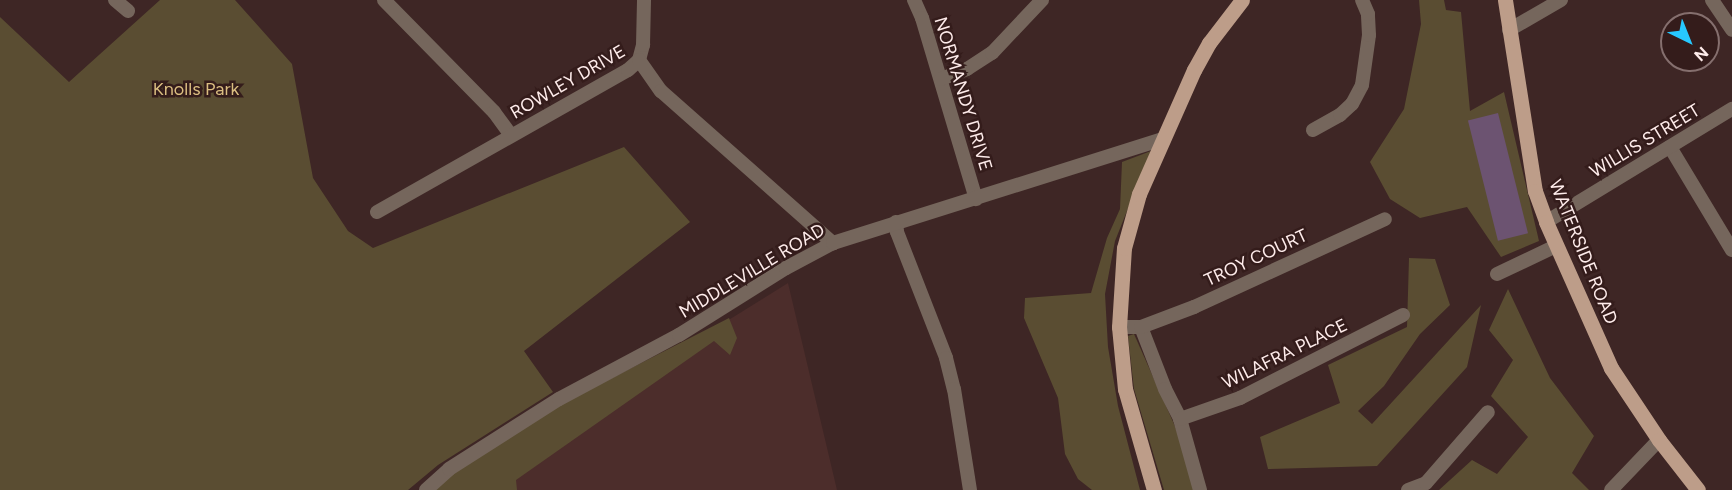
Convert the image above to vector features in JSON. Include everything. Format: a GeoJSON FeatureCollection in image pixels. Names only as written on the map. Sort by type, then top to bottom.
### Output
{"type":"FeatureCollection","features":[{"type":"Feature","properties":{"kind":"main road"},"geometry":{"type":"LineString","coordinates":[[1154,490],[1125,389],[1119,327],[1124,248],[1139,194],[1162,139],[1209,43],[1242,0]]}},
{"type":"Feature","properties":{"kind":"main road","name":"WATERSIDE ROAD"},"geometry":{"type":"LineString","coordinates":[[1504,0],[1535,190],[1546,222],[1611,368],[1691,487]]}},
{"type":"Feature","properties":{"kind":"street"},"geometry":{"type":"LineString","coordinates":[[115,0],[128,11]]}},
{"type":"Feature","properties":{"kind":"street"},"geometry":{"type":"LineString","coordinates":[[384,0],[494,112],[511,135]]}},
{"type":"Feature","properties":{"kind":"street"},"geometry":{"type":"LineString","coordinates":[[639,60],[643,45],[644,0]]}},
{"type":"Feature","properties":{"kind":"street","name":"NORMANDY DRIVE"},"geometry":{"type":"LineString","coordinates":[[914,0],[941,79],[976,199]]}},
{"type":"Feature","properties":{"kind":"street"},"geometry":{"type":"LineString","coordinates":[[941,79],[967,69],[992,53],[1042,0]]}},
{"type":"Feature","properties":{"kind":"street"},"geometry":{"type":"LineString","coordinates":[[1314,130],[1340,115],[1352,104],[1362,85],[1369,35],[1368,14],[1362,0]]}},
{"type":"Feature","properties":{"kind":"street"},"geometry":{"type":"LineString","coordinates":[[1509,30],[1561,0]]}},
{"type":"Feature","properties":{"kind":"street"},"geometry":{"type":"LineString","coordinates":[[1712,0],[1732,30]]}},
{"type":"Feature","properties":{"kind":"street","name":"ROWLEY DRIVE"},"geometry":{"type":"LineString","coordinates":[[377,212],[628,69],[639,60],[661,91],[833,243]]}},
{"type":"Feature","properties":{"kind":"street","name":"WILLIS STREET"},"geometry":{"type":"LineString","coordinates":[[1546,222],[1732,109]]}},
{"type":"Feature","properties":{"kind":"street","name":"MIDDLEVILLE ROAD"},"geometry":{"type":"LineString","coordinates":[[426,490],[449,469],[559,399],[679,335],[786,268],[833,243],[1162,139]]}},
{"type":"Feature","properties":{"kind":"street"},"geometry":{"type":"LineString","coordinates":[[1670,147],[1732,250]]}},
{"type":"Feature","properties":{"kind":"street","name":"TROY COURT"},"geometry":{"type":"LineString","coordinates":[[1140,327],[1194,307],[1385,219]]}},
{"type":"Feature","properties":{"kind":"street"},"geometry":{"type":"LineString","coordinates":[[896,222],[897,232],[946,358],[954,389],[970,490]]}},
{"type":"Feature","properties":{"kind":"street"},"geometry":{"type":"LineString","coordinates":[[1497,274],[1556,246]]}},
{"type":"Feature","properties":{"kind":"street","name":"WILAFRA PLACE"},"geometry":{"type":"LineString","coordinates":[[1180,419],[1240,398],[1403,315]]}},
{"type":"Feature","properties":{"kind":"street"},"geometry":{"type":"LineString","coordinates":[[1119,327],[1140,327],[1180,419],[1200,490]]}},
{"type":"Feature","properties":{"kind":"street"},"geometry":{"type":"LineString","coordinates":[[1408,490],[1426,483],[1488,412]]}},
{"type":"Feature","properties":{"kind":"street"},"geometry":{"type":"LineString","coordinates":[[1611,490],[1659,440]]}},
{"type":"Feature","properties":{"kind":"shaded area"},"geometry":{"type":"Polygon","coordinates":[[[1498,113],[1528,233],[1498,241],[1468,120],[1498,113]]]}},
{"type":"Feature","properties":{"kind":"shaded area"},"geometry":{"type":"Polygon","coordinates":[[[788,283],[837,490],[444,490],[690,344],[788,283]]]}},
{"type":"Feature","properties":{"kind":"green space","name":"Knolls Park"},"geometry":{"type":"Polygon","coordinates":[[[160,0],[235,0],[292,64],[313,178],[348,231],[373,248],[624,147],[690,222],[524,351],[553,392],[438,465],[408,490],[0,490],[0,17],[69,82],[160,0]]]}},
{"type":"Feature","properties":{"kind":"green space"},"geometry":{"type":"Polygon","coordinates":[[[1419,0],[1444,0],[1446,10],[1461,12],[1470,111],[1504,92],[1539,241],[1501,257],[1467,207],[1420,218],[1390,199],[1370,162],[1404,109],[1421,24],[1419,0]]]}},
{"type":"Feature","properties":{"kind":"green space"},"geometry":{"type":"Polygon","coordinates":[[[1151,151],[1115,241],[1105,294],[1108,347],[1118,406],[1140,490],[1092,490],[1078,479],[1065,454],[1058,398],[1024,318],[1025,298],[1091,293],[1107,238],[1120,209],[1122,162],[1151,151]]]}},
{"type":"Feature","properties":{"kind":"green space"},"geometry":{"type":"Polygon","coordinates":[[[1409,258],[1435,259],[1450,305],[1420,334],[1384,386],[1358,411],[1372,424],[1481,305],[1467,367],[1377,466],[1268,469],[1260,437],[1340,403],[1328,365],[1407,327],[1409,258]]]}},
{"type":"Feature","properties":{"kind":"green space"},"geometry":{"type":"Polygon","coordinates":[[[1508,289],[1550,378],[1594,436],[1572,473],[1589,490],[1439,490],[1472,460],[1497,474],[1528,437],[1491,396],[1513,360],[1489,330],[1508,289]]]}},
{"type":"Feature","properties":{"kind":"green space"},"geometry":{"type":"Polygon","coordinates":[[[729,318],[737,338],[730,355],[714,341],[516,480],[517,490],[435,490],[450,475],[563,403],[729,318]]]}},
{"type":"Feature","properties":{"kind":"green space"},"geometry":{"type":"Polygon","coordinates":[[[1134,334],[1174,424],[1193,476],[1194,490],[1164,490],[1134,389],[1128,336],[1134,334]]]}}]}
